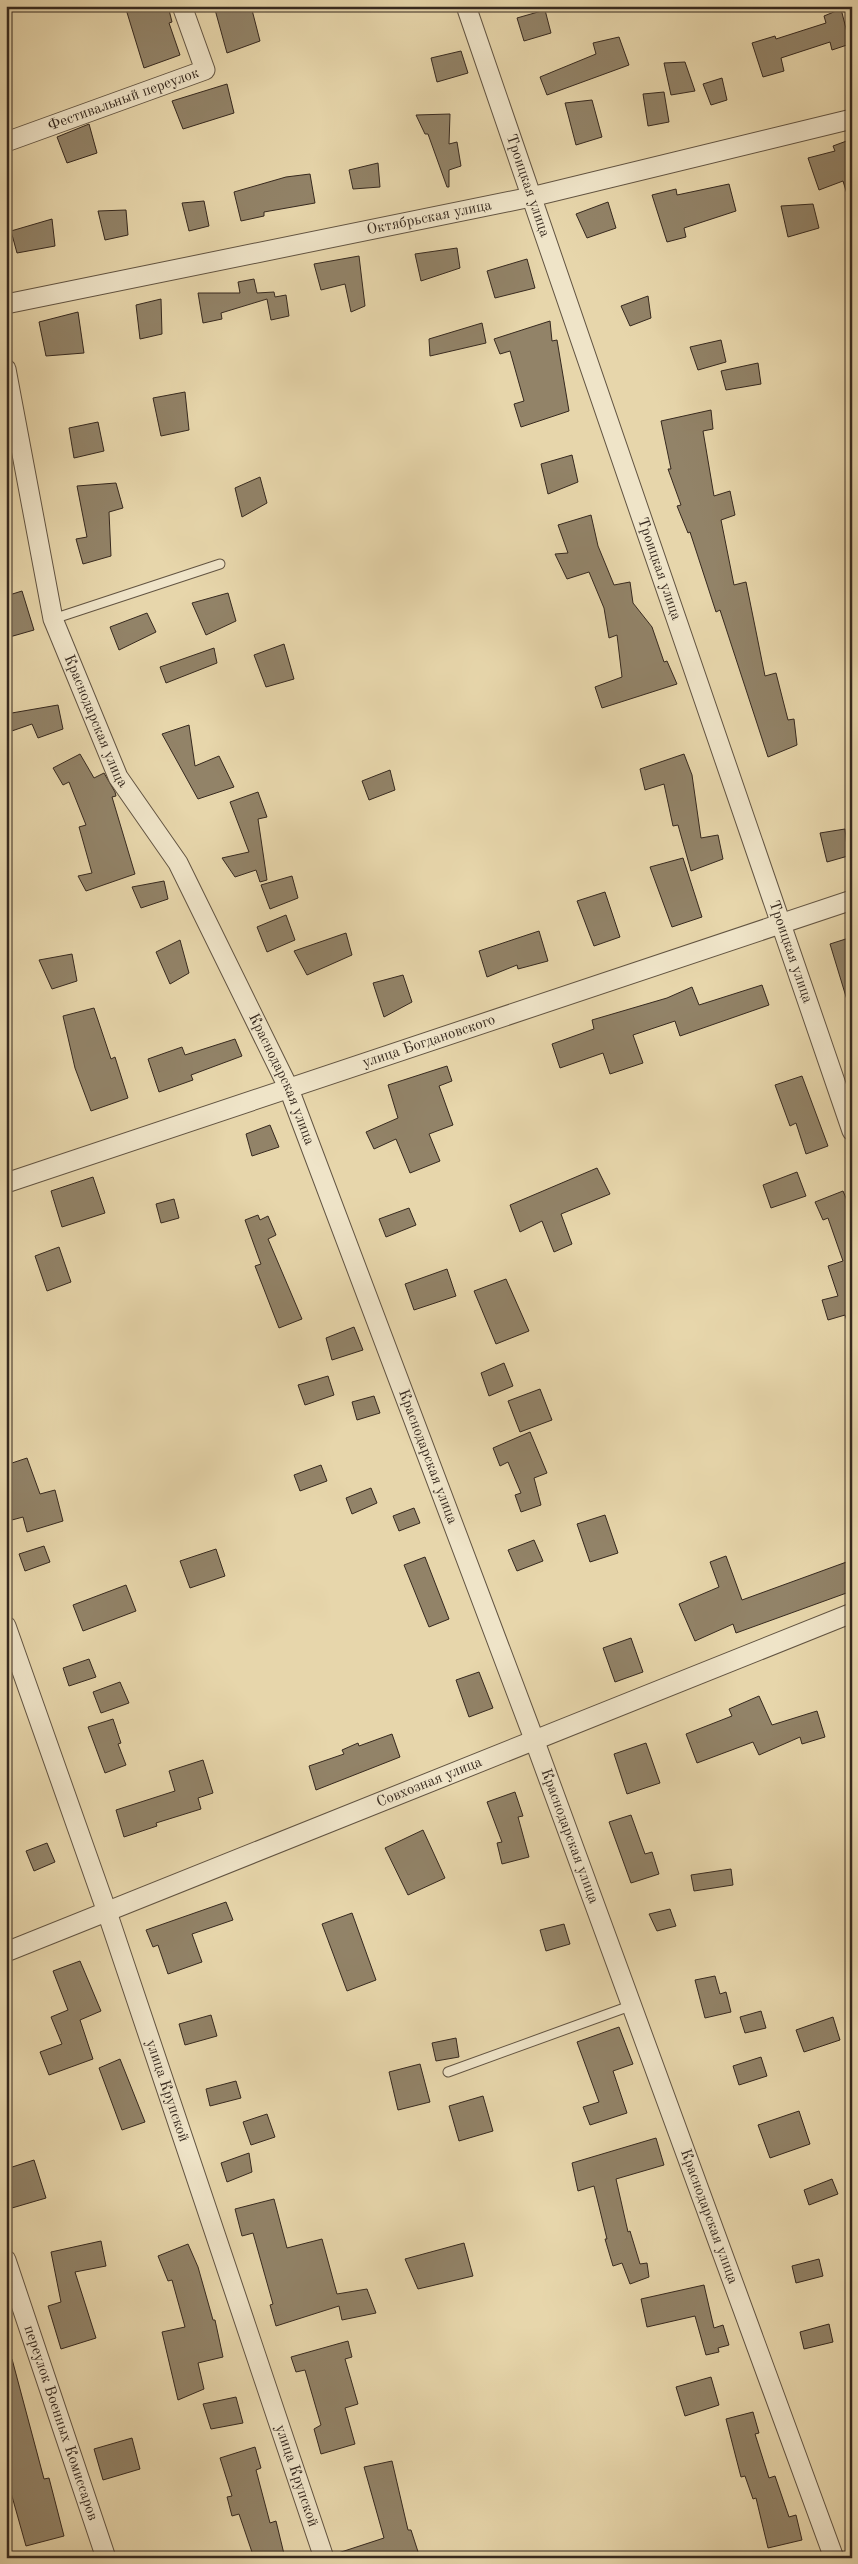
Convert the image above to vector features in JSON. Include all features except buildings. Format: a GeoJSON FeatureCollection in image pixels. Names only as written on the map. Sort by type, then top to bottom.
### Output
{"type":"FeatureCollection","features":[{"type":"Feature","properties":{"kind":"street","name":"Фестивальный переулок"},"geometry":{"type":"LineString","coordinates":[[6,142],[205,70],[182,6]]}},
{"type":"Feature","properties":{"kind":"street","name":"Троицкая улица"},"geometry":{"type":"LineString","coordinates":[[466,6],[852,1131]]}},
{"type":"Feature","properties":{"kind":"street","name":"Октябрьская улица"},"geometry":{"type":"LineString","coordinates":[[6,304],[531,197],[852,119]]}},
{"type":"Feature","properties":{"kind":"street","name":"Краснодарская улица"},"geometry":{"type":"LineString","coordinates":[[6,369],[53,619],[118,777],[178,863],[289,1089],[534,1739],[630,2006],[834,2558]]}},
{"type":"Feature","properties":{"kind":"street","name":"улица Богдановского"},"geometry":{"type":"LineString","coordinates":[[6,1183],[852,900]]}},
{"type":"Feature","properties":{"kind":"street","name":"Совхозная улица"},"geometry":{"type":"LineString","coordinates":[[6,1952],[852,1613]]}},
{"type":"Feature","properties":{"kind":"street","name":"улица Крупской"},"geometry":{"type":"LineString","coordinates":[[6,1626],[107,1912],[324,2558]]}},
{"type":"Feature","properties":{"kind":"street","name":"переулок Военных Комиссаров"},"geometry":{"type":"LineString","coordinates":[[6,2260],[106,2558]]}},
{"type":"Feature","properties":{"kind":"lane"},"geometry":{"type":"LineString","coordinates":[[53,619],[220,564]]}},
{"type":"Feature","properties":{"kind":"lane"},"geometry":{"type":"LineString","coordinates":[[448,2072],[630,2006]]}}]}
